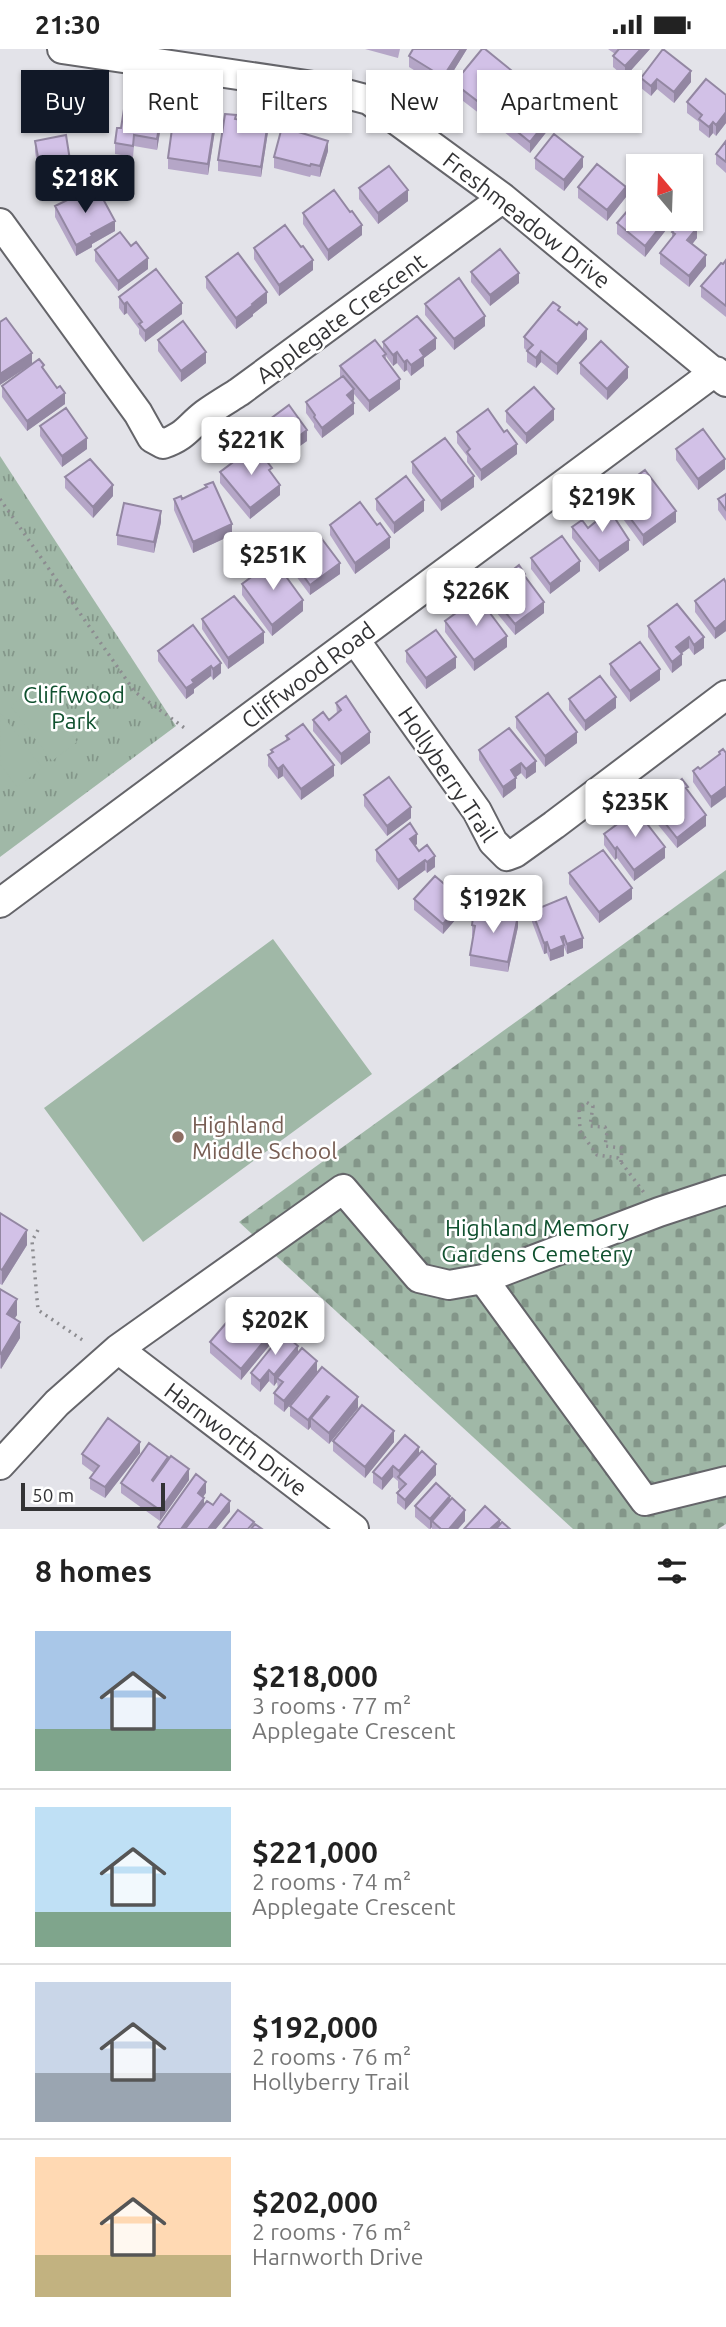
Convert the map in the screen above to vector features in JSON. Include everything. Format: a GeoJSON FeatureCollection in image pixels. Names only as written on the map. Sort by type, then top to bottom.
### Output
{"type":"FeatureCollection","features":[{"type":"Feature","properties":{"kind":"street","name":"Freshmeadow Drive"},"geometry":{"type":"LineString","coordinates":[[62,49],[205,59],[369,100],[503,198],[721,377]]}},
{"type":"Feature","properties":{"kind":"street","name":"Applegate Crescent"},"geometry":{"type":"LineString","coordinates":[[0,223],[138,413],[152,438],[163,444],[191,429],[202,416],[239,392],[503,198]]}},
{"type":"Feature","properties":{"kind":"street","name":"Cliffwood Road"},"geometry":{"type":"LineString","coordinates":[[0,903],[355,640],[721,377]]}},
{"type":"Feature","properties":{"kind":"street","name":"Hollyberry Trail"},"geometry":{"type":"LineString","coordinates":[[355,640],[477,811],[493,842],[507,856],[554,825],[726,695]]}},
{"type":"Feature","properties":{"kind":"street"},"geometry":{"type":"LineString","coordinates":[[0,1465],[57,1403],[118,1349],[343,1189],[419,1278],[449,1285],[483,1279],[659,1212],[726,1190]]}},
{"type":"Feature","properties":{"kind":"street"},"geometry":{"type":"LineString","coordinates":[[483,1279],[645,1501],[726,1481]]}},
{"type":"Feature","properties":{"kind":"street","name":"Harnworth Drive"},"geometry":{"type":"LineString","coordinates":[[118,1349],[354,1529]]}},
{"type":"Feature","properties":{"kind":"path"},"geometry":{"type":"LineString","coordinates":[[0,499],[135,691],[186,729]]}},
{"type":"Feature","properties":{"kind":"path"},"geometry":{"type":"LineString","coordinates":[[621,1162],[622,1148],[605,1146],[605,1127],[590,1126],[593,1107],[586,1103],[579,1109],[580,1131],[597,1155],[618,1158],[621,1162],[659,1212]]}},
{"type":"Feature","properties":{"kind":"path"},"geometry":{"type":"LineString","coordinates":[[38,1230],[32,1241],[38,1310],[84,1342]]}},
{"type":"Feature","properties":{"kind":"green space","name":"Cliffwood Park"},"geometry":{"type":"Polygon","coordinates":[[[0,456],[176,726],[0,857],[0,456]]]}},
{"type":"Feature","properties":{"kind":"green space"},"geometry":{"type":"Polygon","coordinates":[[[36,687],[77,742],[52,761],[11,706],[36,687]]]}},
{"type":"Feature","properties":{"kind":"green space"},"geometry":{"type":"Polygon","coordinates":[[[1,713],[42,768],[17,787],[0,764],[1,713]]]}},
{"type":"Feature","properties":{"kind":"green space","name":"Highland Memory Gardens Cemetery"},"geometry":{"type":"Polygon","coordinates":[[[726,870],[726,1524],[718,1529],[573,1529],[239,1222],[726,870]]]}},
{"type":"Feature","properties":{"kind":"green space"},"geometry":{"type":"Polygon","coordinates":[[[273,939],[372,1074],[143,1242],[44,1108],[273,939]]]}},
{"type":"Feature","properties":{"kind":"building"},"geometry":{"type":"Polygon","coordinates":[[[413,49],[461,49],[448,70],[432,70],[409,56],[413,49]]]}},
{"type":"Feature","properties":{"kind":"building"},"geometry":{"type":"Polygon","coordinates":[[[482,49],[511,70],[477,70],[477,101],[463,90],[463,72],[482,49]]]}},
{"type":"Feature","properties":{"kind":"building"},"geometry":{"type":"Polygon","coordinates":[[[619,49],[641,49],[625,66],[613,56],[619,49]]]}},
{"type":"Feature","properties":{"kind":"building"},"geometry":{"type":"Polygon","coordinates":[[[663,49],[691,71],[674,92],[657,79],[651,86],[642,77],[663,49]]]}},
{"type":"Feature","properties":{"kind":"building"},"geometry":{"type":"Polygon","coordinates":[[[706,79],[726,95],[726,112],[716,125],[713,122],[709,127],[699,119],[702,115],[687,102],[706,79]]]}},
{"type":"Feature","properties":{"kind":"building"},"geometry":{"type":"Polygon","coordinates":[[[225,114],[236,115],[237,133],[266,133],[261,167],[218,160],[225,114]]]}},
{"type":"Feature","properties":{"kind":"building"},"geometry":{"type":"Polygon","coordinates":[[[123,116],[123,133],[158,133],[157,139],[134,135],[133,146],[115,143],[117,128],[121,128],[123,116]]]}},
{"type":"Feature","properties":{"kind":"building"},"geometry":{"type":"Polygon","coordinates":[[[171,133],[213,133],[208,164],[168,158],[171,133]]]}},
{"type":"Feature","properties":{"kind":"building"},"geometry":{"type":"Polygon","coordinates":[[[280,133],[302,133],[328,141],[320,166],[274,157],[280,133]]]}},
{"type":"Feature","properties":{"kind":"building"},"geometry":{"type":"Polygon","coordinates":[[[519,133],[537,133],[530,142],[519,133]]]}},
{"type":"Feature","properties":{"kind":"building"},"geometry":{"type":"Polygon","coordinates":[[[554,134],[583,157],[564,180],[535,158],[554,134]]]}},
{"type":"Feature","properties":{"kind":"building"},"geometry":{"type":"Polygon","coordinates":[[[66,135],[72,173],[42,178],[35,141],[66,135]]]}},
{"type":"Feature","properties":{"kind":"building"},"geometry":{"type":"Polygon","coordinates":[[[726,141],[726,162],[716,154],[726,141]]]}},
{"type":"Feature","properties":{"kind":"building"},"geometry":{"type":"Polygon","coordinates":[[[597,164],[626,187],[607,210],[578,187],[597,164]]]}},
{"type":"Feature","properties":{"kind":"building"},"geometry":{"type":"Polygon","coordinates":[[[389,166],[408,190],[378,213],[359,188],[389,166]]]}},
{"type":"Feature","properties":{"kind":"building"},"geometry":{"type":"Polygon","coordinates":[[[96,186],[115,221],[76,245],[55,206],[96,186]]]}},
{"type":"Feature","properties":{"kind":"building"},"geometry":{"type":"Polygon","coordinates":[[[334,190],[362,225],[328,250],[303,213],[334,190]]]}},
{"type":"Feature","properties":{"kind":"building"},"geometry":{"type":"Polygon","coordinates":[[[626,212],[626,230],[617,223],[626,212]]]}},
{"type":"Feature","properties":{"kind":"building"},"geometry":{"type":"Polygon","coordinates":[[[285,225],[313,260],[279,285],[254,248],[285,225]]]}},
{"type":"Feature","properties":{"kind":"building"},"geometry":{"type":"Polygon","coordinates":[[[627,231],[657,231],[645,246],[627,231]]]}},
{"type":"Feature","properties":{"kind":"building"},"geometry":{"type":"Polygon","coordinates":[[[694,231],[687,240],[706,255],[689,276],[660,253],[675,234],[672,232],[694,231]]]}},
{"type":"Feature","properties":{"kind":"building"},"geometry":{"type":"Polygon","coordinates":[[[120,232],[131,246],[136,242],[148,258],[118,281],[95,250],[120,232]]]}},
{"type":"Feature","properties":{"kind":"building"},"geometry":{"type":"Polygon","coordinates":[[[500,249],[519,273],[490,295],[471,272],[500,249]]]}},
{"type":"Feature","properties":{"kind":"building"},"geometry":{"type":"Polygon","coordinates":[[[238,253],[267,292],[236,318],[206,277],[238,253]]]}},
{"type":"Feature","properties":{"kind":"building"},"geometry":{"type":"Polygon","coordinates":[[[726,260],[726,306],[701,286],[726,260]]]}},
{"type":"Feature","properties":{"kind":"building"},"geometry":{"type":"Polygon","coordinates":[[[156,269],[182,303],[145,331],[139,324],[142,322],[127,302],[124,304],[119,297],[156,269]]]}},
{"type":"Feature","properties":{"kind":"building"},"geometry":{"type":"Polygon","coordinates":[[[459,278],[485,316],[454,339],[425,304],[459,278]]]}},
{"type":"Feature","properties":{"kind":"building"},"geometry":{"type":"Polygon","coordinates":[[[553,302],[560,307],[558,310],[577,325],[579,322],[587,329],[557,364],[541,351],[536,358],[527,351],[533,345],[524,337],[553,302]]]}},
{"type":"Feature","properties":{"kind":"building"},"geometry":{"type":"Polygon","coordinates":[[[417,316],[436,338],[420,350],[424,356],[411,365],[407,360],[404,362],[397,352],[393,355],[383,342],[417,316]]]}},
{"type":"Feature","properties":{"kind":"building"},"geometry":{"type":"Polygon","coordinates":[[[6,318],[32,353],[0,374],[0,322],[6,318]]]}},
{"type":"Feature","properties":{"kind":"building"},"geometry":{"type":"Polygon","coordinates":[[[183,321],[206,352],[181,371],[158,340],[183,321]]]}},
{"type":"Feature","properties":{"kind":"building"},"geometry":{"type":"Polygon","coordinates":[[[375,340],[400,379],[369,401],[340,366],[375,340]]]}},
{"type":"Feature","properties":{"kind":"building"},"geometry":{"type":"Polygon","coordinates":[[[601,341],[628,367],[607,389],[580,363],[601,341]]]}},
{"type":"Feature","properties":{"kind":"building"},"geometry":{"type":"Polygon","coordinates":[[[39,359],[57,388],[60,386],[65,393],[27,421],[2,386],[39,359]]]}},
{"type":"Feature","properties":{"kind":"building"},"geometry":{"type":"Polygon","coordinates":[[[343,376],[354,389],[347,395],[354,403],[322,428],[306,402],[343,376]]]}},
{"type":"Feature","properties":{"kind":"building"},"geometry":{"type":"Polygon","coordinates":[[[534,387],[554,409],[526,434],[506,411],[534,387]]]}},
{"type":"Feature","properties":{"kind":"building"},"geometry":{"type":"Polygon","coordinates":[[[289,405],[307,430],[276,453],[258,428],[289,405]]]}},
{"type":"Feature","properties":{"kind":"building"},"geometry":{"type":"Polygon","coordinates":[[[66,408],[87,438],[62,456],[40,426],[66,408]]]}},
{"type":"Feature","properties":{"kind":"building"},"geometry":{"type":"Polygon","coordinates":[[[488,409],[504,432],[507,430],[517,444],[481,470],[467,452],[470,449],[457,432],[488,409]]]}},
{"type":"Feature","properties":{"kind":"building"},"geometry":{"type":"Polygon","coordinates":[[[703,429],[725,459],[698,479],[676,449],[703,429]]]}},
{"type":"Feature","properties":{"kind":"building"},"geometry":{"type":"Polygon","coordinates":[[[445,438],[474,476],[441,501],[412,462],[445,438]]]}},
{"type":"Feature","properties":{"kind":"building"},"geometry":{"type":"Polygon","coordinates":[[[255,446],[272,468],[269,470],[280,485],[250,508],[220,472],[255,446]]]}},
{"type":"Feature","properties":{"kind":"building"},"geometry":{"type":"Polygon","coordinates":[[[90,459],[113,485],[93,507],[65,477],[90,459]]]}},
{"type":"Feature","properties":{"kind":"building"},"geometry":{"type":"Polygon","coordinates":[[[645,470],[676,511],[643,535],[612,494],[645,470]]]}},
{"type":"Feature","properties":{"kind":"building"},"geometry":{"type":"Polygon","coordinates":[[[406,476],[424,500],[394,523],[376,499],[406,476]]]}},
{"type":"Feature","properties":{"kind":"building"},"geometry":{"type":"Polygon","coordinates":[[[213,482],[232,524],[193,542],[174,499],[181,496],[182,499],[213,482]]]}},
{"type":"Feature","properties":{"kind":"building"},"geometry":{"type":"Polygon","coordinates":[[[726,494],[726,510],[718,499],[726,494]]]}},
{"type":"Feature","properties":{"kind":"building"},"geometry":{"type":"Polygon","coordinates":[[[360,502],[390,537],[355,563],[330,525],[360,502]]]}},
{"type":"Feature","properties":{"kind":"building"},"geometry":{"type":"Polygon","coordinates":[[[124,503],[161,511],[154,542],[117,535],[124,503]]]}},
{"type":"Feature","properties":{"kind":"building"},"geometry":{"type":"Polygon","coordinates":[[[605,503],[629,540],[599,561],[572,527],[582,520],[588,528],[600,518],[595,510],[605,503]]]}},
{"type":"Feature","properties":{"kind":"building"},"geometry":{"type":"Polygon","coordinates":[[[562,536],[580,561],[550,584],[531,558],[562,536]]]}},
{"type":"Feature","properties":{"kind":"building"},"geometry":{"type":"Polygon","coordinates":[[[322,539],[340,563],[310,585],[293,561],[322,539]]]}},
{"type":"Feature","properties":{"kind":"building"},"geometry":{"type":"Polygon","coordinates":[[[274,560],[303,600],[272,625],[242,584],[274,560]]]}},
{"type":"Feature","properties":{"kind":"building"},"geometry":{"type":"Polygon","coordinates":[[[519,565],[544,602],[515,624],[487,590],[497,583],[503,591],[515,582],[509,573],[519,565]]]}},
{"type":"Feature","properties":{"kind":"building"},"geometry":{"type":"Polygon","coordinates":[[[724,579],[726,620],[715,629],[695,601],[724,579]]]}},
{"type":"Feature","properties":{"kind":"building"},"geometry":{"type":"Polygon","coordinates":[[[234,596],[264,632],[228,658],[202,619],[234,596]]]}},
{"type":"Feature","properties":{"kind":"building"},"geometry":{"type":"Polygon","coordinates":[[[478,597],[507,636],[474,660],[445,621],[478,597]]]}},
{"type":"Feature","properties":{"kind":"building"},"geometry":{"type":"Polygon","coordinates":[[[677,604],[704,637],[694,645],[689,637],[676,647],[682,654],[672,662],[648,626],[677,604]]]}},
{"type":"Feature","properties":{"kind":"building"},"geometry":{"type":"Polygon","coordinates":[[[193,625],[221,663],[213,669],[211,666],[186,688],[158,651],[193,625]]]}},
{"type":"Feature","properties":{"kind":"building"},"geometry":{"type":"Polygon","coordinates":[[[436,630],[456,657],[426,678],[406,651],[436,630]]]}},
{"type":"Feature","properties":{"kind":"building"},"geometry":{"type":"Polygon","coordinates":[[[640,642],[660,669],[630,691],[610,664],[640,642]]]}},
{"type":"Feature","properties":{"kind":"building"},"geometry":{"type":"Polygon","coordinates":[[[600,676],[616,697],[585,721],[569,699],[600,676]]]}},
{"type":"Feature","properties":{"kind":"building"},"geometry":{"type":"Polygon","coordinates":[[[548,693],[577,732],[545,756],[516,717],[548,693]]]}},
{"type":"Feature","properties":{"kind":"building"},"geometry":{"type":"Polygon","coordinates":[[[346,696],[370,732],[341,754],[313,720],[323,712],[329,720],[341,710],[336,703],[346,696]]]}},
{"type":"Feature","properties":{"kind":"building"},"geometry":{"type":"Polygon","coordinates":[[[303,724],[334,765],[301,789],[283,765],[278,769],[268,755],[273,752],[271,750],[289,739],[286,736],[303,724]]]}},
{"type":"Feature","properties":{"kind":"building"},"geometry":{"type":"Polygon","coordinates":[[[509,728],[536,761],[526,769],[521,763],[511,770],[516,778],[503,787],[479,750],[509,728]]]}},
{"type":"Feature","properties":{"kind":"building"},"geometry":{"type":"Polygon","coordinates":[[[723,749],[726,753],[726,786],[711,797],[693,771],[698,767],[700,769],[723,749]]]}},
{"type":"Feature","properties":{"kind":"building"},"geometry":{"type":"Polygon","coordinates":[[[389,777],[411,807],[387,826],[364,795],[389,777]]]}},
{"type":"Feature","properties":{"kind":"building"},"geometry":{"type":"Polygon","coordinates":[[[682,779],[706,815],[677,838],[650,804],[660,796],[666,804],[677,793],[672,787],[682,779]]]}},
{"type":"Feature","properties":{"kind":"building"},"geometry":{"type":"Polygon","coordinates":[[[639,808],[665,847],[634,870],[604,834],[639,808]]]}},
{"type":"Feature","properties":{"kind":"building"},"geometry":{"type":"Polygon","coordinates":[[[410,823],[417,834],[410,839],[419,851],[427,845],[435,856],[398,880],[376,850],[410,823]]]}},
{"type":"Feature","properties":{"kind":"building"},"geometry":{"type":"Polygon","coordinates":[[[603,850],[632,888],[599,912],[569,873],[603,850]]]}},
{"type":"Feature","properties":{"kind":"building"},"geometry":{"type":"Polygon","coordinates":[[[435,876],[463,900],[443,924],[414,899],[435,876]]]}},
{"type":"Feature","properties":{"kind":"building"},"geometry":{"type":"Polygon","coordinates":[[[566,897],[583,938],[567,944],[564,936],[561,937],[564,945],[550,951],[547,942],[544,943],[532,911],[566,897]]]}},
{"type":"Feature","properties":{"kind":"building"},"geometry":{"type":"Polygon","coordinates":[[[474,909],[518,916],[508,962],[470,955],[475,926],[472,925],[474,909]]]}},
{"type":"Feature","properties":{"kind":"building"},"geometry":{"type":"Polygon","coordinates":[[[0,1213],[27,1230],[2,1270],[0,1269],[0,1213]]]}},
{"type":"Feature","properties":{"kind":"building"},"geometry":{"type":"Polygon","coordinates":[[[0,1289],[17,1299],[7,1314],[20,1322],[1,1354],[0,1353],[0,1289]]]}},
{"type":"Feature","properties":{"kind":"building"},"geometry":{"type":"Polygon","coordinates":[[[238,1309],[269,1335],[241,1369],[210,1342],[238,1309]]]}},
{"type":"Feature","properties":{"kind":"building"},"geometry":{"type":"Polygon","coordinates":[[[283,1333],[298,1346],[274,1375],[269,1370],[260,1381],[251,1373],[283,1333]]]}},
{"type":"Feature","properties":{"kind":"building"},"geometry":{"type":"Polygon","coordinates":[[[302,1348],[317,1361],[284,1401],[274,1393],[283,1382],[277,1378],[302,1348]]]}},
{"type":"Feature","properties":{"kind":"building"},"geometry":{"type":"Polygon","coordinates":[[[322,1367],[358,1397],[329,1433],[311,1418],[329,1397],[327,1396],[308,1420],[290,1406],[322,1367]]]}},
{"type":"Feature","properties":{"kind":"building"},"geometry":{"type":"Polygon","coordinates":[[[362,1405],[394,1431],[365,1467],[333,1441],[362,1405]]]}},
{"type":"Feature","properties":{"kind":"building"},"geometry":{"type":"Polygon","coordinates":[[[108,1418],[140,1442],[105,1487],[90,1478],[99,1466],[82,1454],[108,1418]]]}},
{"type":"Feature","properties":{"kind":"building"},"geometry":{"type":"Polygon","coordinates":[[[405,1435],[419,1447],[399,1471],[393,1466],[382,1479],[373,1472],[405,1435]]]}},
{"type":"Feature","properties":{"kind":"building"},"geometry":{"type":"Polygon","coordinates":[[[149,1443],[168,1457],[153,1481],[171,1456],[189,1469],[160,1510],[121,1483],[149,1443]]]}},
{"type":"Feature","properties":{"kind":"building"},"geometry":{"type":"Polygon","coordinates":[[[422,1451],[436,1464],[405,1500],[397,1493],[406,1484],[398,1477],[422,1451]]]}},
{"type":"Feature","properties":{"kind":"building"},"geometry":{"type":"Polygon","coordinates":[[[196,1474],[206,1482],[198,1493],[204,1498],[181,1529],[160,1529],[158,1527],[196,1474]]]}},
{"type":"Feature","properties":{"kind":"building"},"geometry":{"type":"Polygon","coordinates":[[[436,1483],[450,1496],[430,1519],[415,1506],[436,1483]]]}},
{"type":"Feature","properties":{"kind":"building"},"geometry":{"type":"Polygon","coordinates":[[[221,1494],[230,1501],[208,1529],[185,1529],[207,1501],[213,1505],[221,1494]]]}},
{"type":"Feature","properties":{"kind":"building"},"geometry":{"type":"Polygon","coordinates":[[[452,1498],[465,1510],[449,1529],[441,1529],[432,1521],[452,1498]]]}},
{"type":"Feature","properties":{"kind":"building"},"geometry":{"type":"Polygon","coordinates":[[[485,1506],[500,1520],[490,1529],[464,1529],[485,1506]]]}},
{"type":"Feature","properties":{"kind":"building"},"geometry":{"type":"Polygon","coordinates":[[[238,1510],[254,1522],[248,1529],[223,1529],[238,1510]]]}},
{"type":"Feature","properties":{"kind":"building"},"geometry":{"type":"Polygon","coordinates":[[[502,1522],[510,1529],[496,1529],[502,1522]]]}},
{"type":"Feature","properties":{"kind":"place","name":"Highland Middle School"},"geometry":{"type":"Point","coordinates":[178,1137]}}]}
